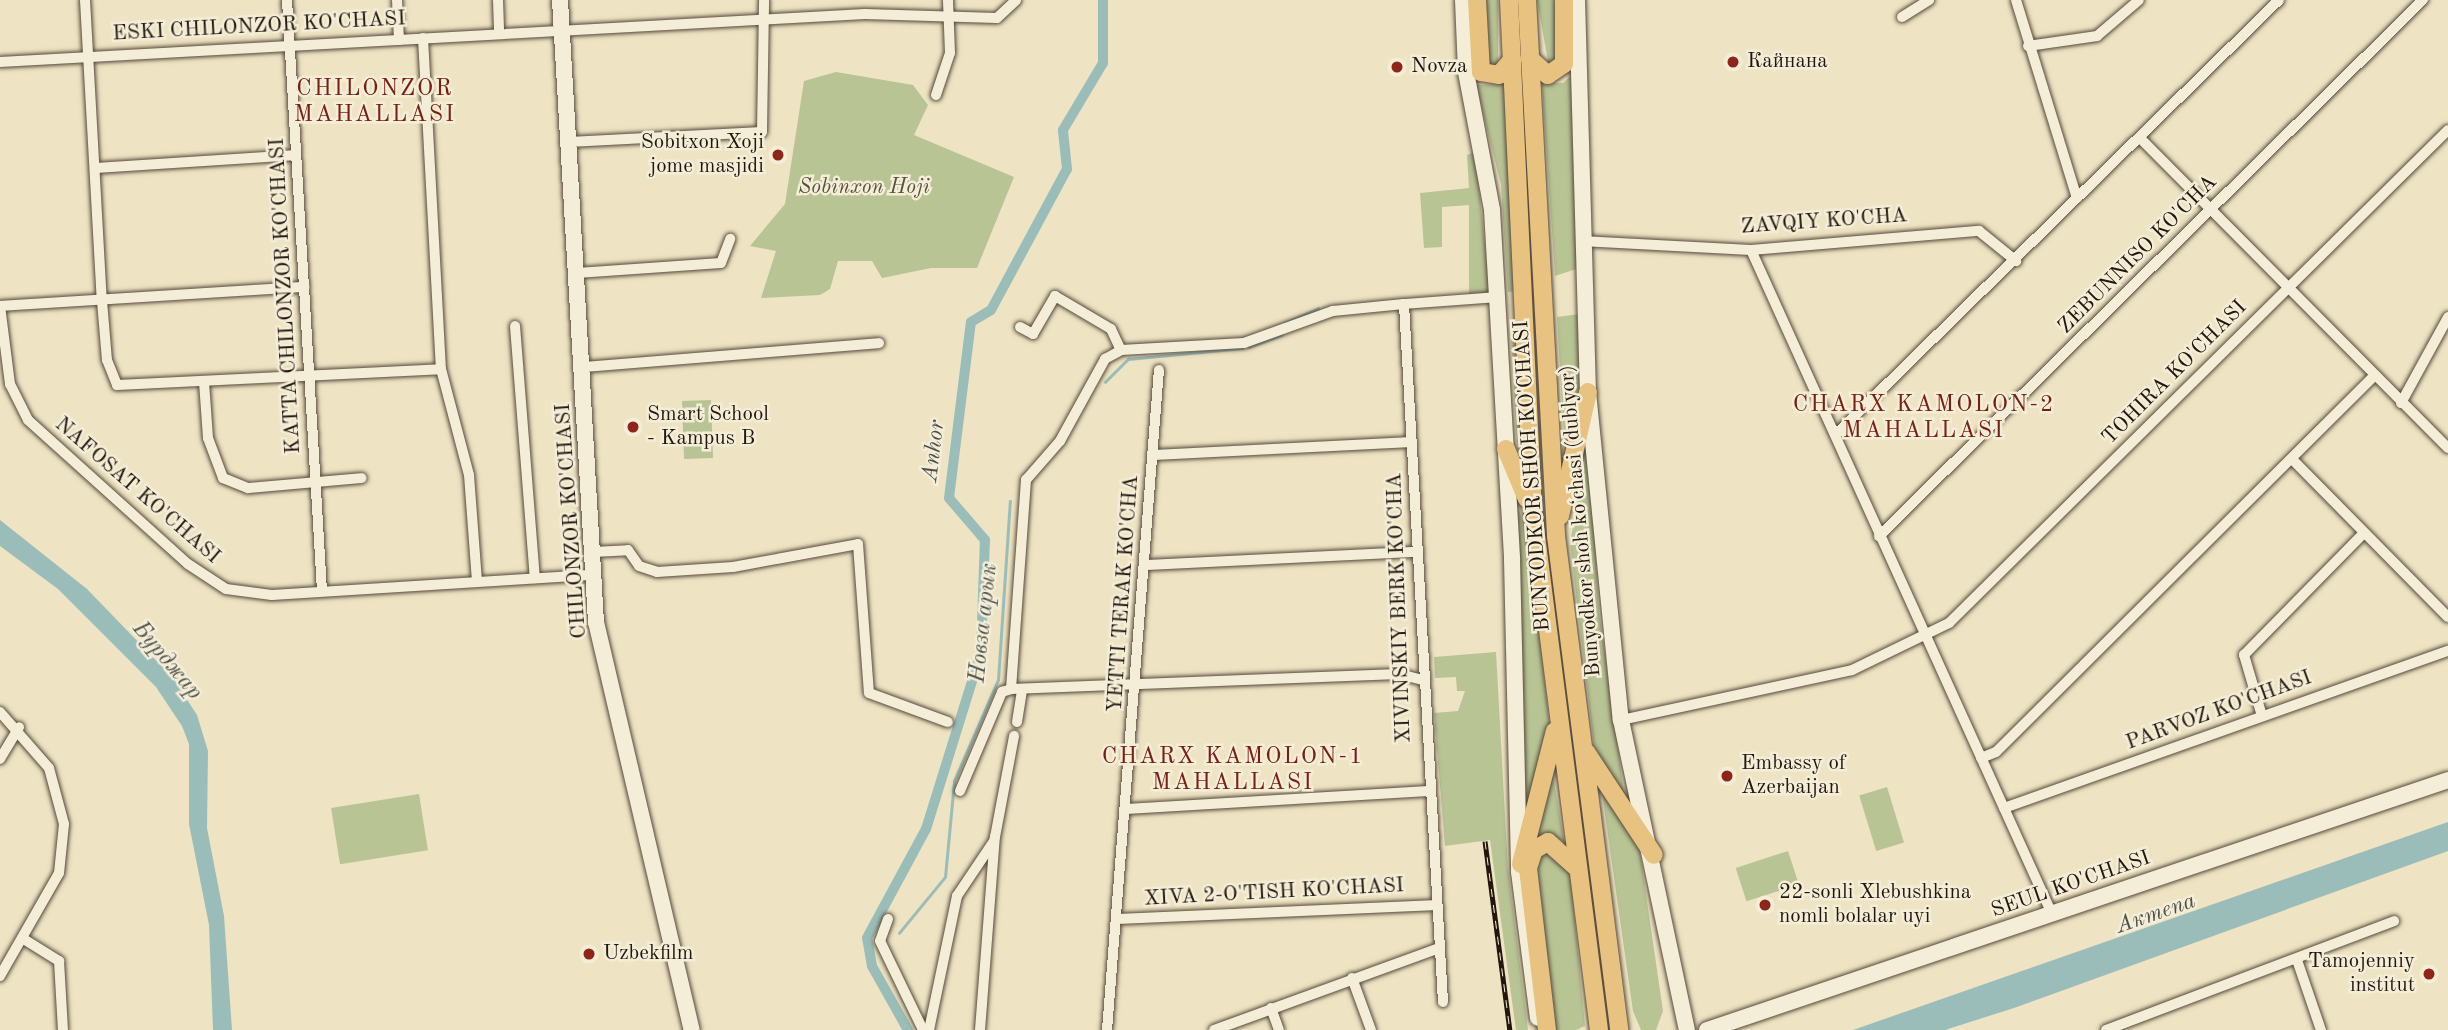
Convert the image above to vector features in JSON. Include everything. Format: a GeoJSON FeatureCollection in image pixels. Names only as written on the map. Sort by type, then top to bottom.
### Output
{"type":"FeatureCollection","features":[{"type":"Feature","properties":{"kind":"main road","name":"CHILONZOR KO'CHASI"},"geometry":{"type":"LineString","coordinates":[[561,0],[593,575],[610,695],[692,1030]]}},
{"type":"Feature","properties":{"kind":"main road"},"geometry":{"type":"LineString","coordinates":[[1463,0],[1464,59],[1491,201],[1506,449],[1519,872],[1539,1030]]}},
{"type":"Feature","properties":{"kind":"main road"},"geometry":{"type":"LineString","coordinates":[[1477,0],[1481,72],[1499,75],[1511,60]]}},
{"type":"Feature","properties":{"kind":"main road","name":"BUNYODKOR SHOH KO'CHASI"},"geometry":{"type":"LineString","coordinates":[[1509,0],[1533,512],[1599,1030]]}},
{"type":"Feature","properties":{"kind":"main road","name":"BUNYODKOR SHOH KO'CHASI"},"geometry":{"type":"LineString","coordinates":[[1527,0],[1556,536],[1619,1030]]}},
{"type":"Feature","properties":{"kind":"main road"},"geometry":{"type":"LineString","coordinates":[[1530,59],[1548,75],[1564,64],[1564,0]]}},
{"type":"Feature","properties":{"kind":"main road","name":"Bunyodkor shoh koʻchasi (dublyor)"},"geometry":{"type":"LineString","coordinates":[[1577,0],[1581,241],[1588,392],[1621,720],[1654,855],[1688,1026]]}},
{"type":"Feature","properties":{"kind":"main road"},"geometry":{"type":"LineString","coordinates":[[1556,536],[1588,392]]}},
{"type":"Feature","properties":{"kind":"main road"},"geometry":{"type":"LineString","coordinates":[[1506,449],[1533,512]]}},
{"type":"Feature","properties":{"kind":"main road"},"geometry":{"type":"LineString","coordinates":[[1519,872],[1558,721]]}},
{"type":"Feature","properties":{"kind":"main road"},"geometry":{"type":"LineString","coordinates":[[1582,747],[1654,855]]}},
{"type":"Feature","properties":{"kind":"main road","name":"SEUL KO'CHASI"},"geometry":{"type":"LineString","coordinates":[[1707,1030],[2448,779]]}},
{"type":"Feature","properties":{"kind":"main road","name":"SEUL KO'CHASI"},"geometry":{"type":"LineString","coordinates":[[1733,1030],[2051,913],[2448,790]]}},
{"type":"Feature","properties":{"kind":"main road"},"geometry":{"type":"LineString","coordinates":[[1547,1030],[1528,867],[1534,850],[1548,842],[1565,851],[1579,873]]}},
{"type":"Feature","properties":{"kind":"street"},"geometry":{"type":"LineString","coordinates":[[85,0],[97,169],[102,301],[107,360],[117,385],[441,369]]}},
{"type":"Feature","properties":{"kind":"street","name":"KATTA CHILONZOR KO'CHASI"},"geometry":{"type":"LineString","coordinates":[[287,0],[322,591]]}},
{"type":"Feature","properties":{"kind":"street"},"geometry":{"type":"LineString","coordinates":[[397,0],[399,40]]}},
{"type":"Feature","properties":{"kind":"street"},"geometry":{"type":"LineString","coordinates":[[498,0],[499,33]]}},
{"type":"Feature","properties":{"kind":"street"},"geometry":{"type":"LineString","coordinates":[[569,142],[761,132],[764,0]]}},
{"type":"Feature","properties":{"kind":"street"},"geometry":{"type":"LineString","coordinates":[[865,0],[865,14]]}},
{"type":"Feature","properties":{"kind":"street"},"geometry":{"type":"LineString","coordinates":[[936,94],[950,53],[948,0]]}},
{"type":"Feature","properties":{"kind":"street","name":"ESKI CHILONZOR KO'CHASI"},"geometry":{"type":"LineString","coordinates":[[0,62],[865,14],[948,13],[997,18],[1016,0]]}},
{"type":"Feature","properties":{"kind":"street"},"geometry":{"type":"LineString","coordinates":[[1902,18],[1929,0]]}},
{"type":"Feature","properties":{"kind":"street"},"geometry":{"type":"LineString","coordinates":[[2016,0],[2077,198]]}},
{"type":"Feature","properties":{"kind":"street"},"geometry":{"type":"LineString","coordinates":[[2028,46],[2097,36],[2139,0]]}},
{"type":"Feature","properties":{"kind":"street"},"geometry":{"type":"LineString","coordinates":[[1836,434],[2016,261],[2279,0]]}},
{"type":"Feature","properties":{"kind":"street","name":"ZEBUNNISO KO'CHA"},"geometry":{"type":"LineString","coordinates":[[1879,536],[2423,0]]}},
{"type":"Feature","properties":{"kind":"street"},"geometry":{"type":"LineString","coordinates":[[423,38],[441,369],[469,475],[477,580]]}},
{"type":"Feature","properties":{"kind":"street","name":"TOHIRA KO'CHASI"},"geometry":{"type":"LineString","coordinates":[[1621,720],[1795,686],[1867,665],[1949,623],[2448,130]]}},
{"type":"Feature","properties":{"kind":"street"},"geometry":{"type":"LineString","coordinates":[[2140,138],[2448,448]]}},
{"type":"Feature","properties":{"kind":"street"},"geometry":{"type":"LineString","coordinates":[[97,169],[296,155]]}},
{"type":"Feature","properties":{"kind":"street","name":"ZAVQIY KO'CHA"},"geometry":{"type":"LineString","coordinates":[[1581,241],[1751,250],[1979,231],[2016,261]]}},
{"type":"Feature","properties":{"kind":"street"},"geometry":{"type":"LineString","coordinates":[[577,273],[721,263],[730,239]]}},
{"type":"Feature","properties":{"kind":"street"},"geometry":{"type":"LineString","coordinates":[[1751,250],[2051,913]]}},
{"type":"Feature","properties":{"kind":"street"},"geometry":{"type":"LineString","coordinates":[[0,306],[304,288]]}},
{"type":"Feature","properties":{"kind":"street"},"geometry":{"type":"LineString","coordinates":[[1020,327],[1033,334],[1055,296],[1111,329],[1121,350]]}},
{"type":"Feature","properties":{"kind":"street"},"geometry":{"type":"LineString","coordinates":[[1017,722],[1016,691],[1026,480],[1060,441],[1105,359],[1121,350],[1229,345],[1278,332],[1332,311],[1497,298]]}},
{"type":"Feature","properties":{"kind":"street","name":"XIVINSKIY BERK KO'CHA"},"geometry":{"type":"LineString","coordinates":[[1404,304],[1433,905],[1443,1002]]}},
{"type":"Feature","properties":{"kind":"street","name":"NAFOSAT KO'CHASI"},"geometry":{"type":"LineString","coordinates":[[0,306],[10,384],[28,420],[188,564],[226,589],[252,594],[593,575]]}},
{"type":"Feature","properties":{"kind":"street"},"geometry":{"type":"LineString","coordinates":[[2401,403],[2448,317]]}},
{"type":"Feature","properties":{"kind":"street"},"geometry":{"type":"LineString","coordinates":[[514,326],[535,578]]}},
{"type":"Feature","properties":{"kind":"street"},"geometry":{"type":"LineString","coordinates":[[583,367],[879,343]]}},
{"type":"Feature","properties":{"kind":"street","name":"YETTI TERAK KO'CHA"},"geometry":{"type":"LineString","coordinates":[[1107,1030],[1147,565],[1160,370]]}},
{"type":"Feature","properties":{"kind":"street"},"geometry":{"type":"LineString","coordinates":[[1981,758],[1996,752],[2374,376]]}},
{"type":"Feature","properties":{"kind":"street"},"geometry":{"type":"LineString","coordinates":[[204,382],[208,438],[223,478],[248,488],[362,478]]}},
{"type":"Feature","properties":{"kind":"street"},"geometry":{"type":"LineString","coordinates":[[1154,455],[1412,442]]}},
{"type":"Feature","properties":{"kind":"street"},"geometry":{"type":"LineString","coordinates":[[2292,460],[2448,617]]}},
{"type":"Feature","properties":{"kind":"street"},"geometry":{"type":"LineString","coordinates":[[2262,716],[2244,655],[2364,533]]}},
{"type":"Feature","properties":{"kind":"street"},"geometry":{"type":"LineString","coordinates":[[593,552],[628,550],[639,565],[657,572],[733,568],[858,544],[862,668],[869,692],[948,722]]}},
{"type":"Feature","properties":{"kind":"street"},"geometry":{"type":"LineString","coordinates":[[1147,565],[1417,552]]}},
{"type":"Feature","properties":{"kind":"street","name":"PARVOZ KO'CHASI"},"geometry":{"type":"LineString","coordinates":[[2004,808],[2448,651]]}},
{"type":"Feature","properties":{"kind":"street"},"geometry":{"type":"LineString","coordinates":[[960,792],[978,737],[1002,692],[1136,689],[1399,674],[1423,680]]}},
{"type":"Feature","properties":{"kind":"street"},"geometry":{"type":"LineString","coordinates":[[0,712],[19,727],[53,777],[64,824],[59,873],[0,976]]}},
{"type":"Feature","properties":{"kind":"street"},"geometry":{"type":"LineString","coordinates":[[0,759],[19,727]]}},
{"type":"Feature","properties":{"kind":"street"},"geometry":{"type":"LineString","coordinates":[[981,1030],[995,837],[1014,736]]}},
{"type":"Feature","properties":{"kind":"street"},"geometry":{"type":"LineString","coordinates":[[1126,809],[1427,791]]}},
{"type":"Feature","properties":{"kind":"street"},"geometry":{"type":"LineString","coordinates":[[929,1030],[957,896],[995,837]]}},
{"type":"Feature","properties":{"kind":"street","name":"XIVA 2-O'TISH KO'CHASI"},"geometry":{"type":"LineString","coordinates":[[1117,919],[1433,905]]}},
{"type":"Feature","properties":{"kind":"street"},"geometry":{"type":"LineString","coordinates":[[888,919],[880,941],[923,1030]]}},
{"type":"Feature","properties":{"kind":"street"},"geometry":{"type":"LineString","coordinates":[[2106,1030],[2297,960],[2394,921]]}},
{"type":"Feature","properties":{"kind":"street"},"geometry":{"type":"LineString","coordinates":[[22,938],[59,961],[63,1030]]}},
{"type":"Feature","properties":{"kind":"street"},"geometry":{"type":"LineString","coordinates":[[1214,1030],[1437,949]]}},
{"type":"Feature","properties":{"kind":"street"},"geometry":{"type":"LineString","coordinates":[[2297,960],[2321,1030]]}},
{"type":"Feature","properties":{"kind":"street"},"geometry":{"type":"LineString","coordinates":[[1352,978],[1371,1030]]}},
{"type":"Feature","properties":{"kind":"street"},"geometry":{"type":"LineString","coordinates":[[1271,1008],[1279,1030]]}},
{"type":"Feature","properties":{"kind":"green space"},"geometry":{"type":"Polygon","coordinates":[[[1483,0],[1498,0],[1498,67],[1486,68],[1483,0]]]}},
{"type":"Feature","properties":{"kind":"green space"},"geometry":{"type":"Polygon","coordinates":[[[1537,0],[1554,0],[1558,58],[1549,67],[1537,0]]]}},
{"type":"Feature","properties":{"kind":"green space","name":"Sobinxon Hoji"},"geometry":{"type":"Polygon","coordinates":[[[836,72],[913,85],[928,105],[914,135],[1014,177],[977,268],[931,268],[882,278],[872,261],[838,261],[830,289],[820,295],[761,298],[776,251],[750,246],[785,204],[804,81],[836,72]]]}},
{"type":"Feature","properties":{"kind":"green space"},"geometry":{"type":"Polygon","coordinates":[[[1575,72],[1579,268],[1555,276],[1542,83],[1563,83],[1575,72]]]}},
{"type":"Feature","properties":{"kind":"green space"},"geometry":{"type":"Polygon","coordinates":[[[1505,84],[1515,291],[1508,292],[1501,185],[1476,85],[1505,84]]]}},
{"type":"Feature","properties":{"kind":"green space"},"geometry":{"type":"Polygon","coordinates":[[[1475,152],[1490,294],[1469,295],[1469,205],[1442,207],[1442,247],[1424,248],[1420,193],[1469,188],[1467,155],[1475,152]]]}},
{"type":"Feature","properties":{"kind":"green space"},"geometry":{"type":"Polygon","coordinates":[[[1580,314],[1584,373],[1566,471],[1557,317],[1580,314]]]}},
{"type":"Feature","properties":{"kind":"green space"},"geometry":{"type":"Polygon","coordinates":[[[1511,338],[1518,338],[1527,473],[1517,441],[1511,338]]]}},
{"type":"Feature","properties":{"kind":"green space"},"geometry":{"type":"Polygon","coordinates":[[[711,400],[713,458],[684,459],[682,401],[711,400]]]}},
{"type":"Feature","properties":{"kind":"green space"},"geometry":{"type":"Polygon","coordinates":[[[1589,439],[1599,611],[1625,800],[1594,746],[1570,543],[1589,439]]]}},
{"type":"Feature","properties":{"kind":"green space"},"geometry":{"type":"Polygon","coordinates":[[[1516,504],[1529,535],[1550,729],[1526,825],[1516,504]]]}},
{"type":"Feature","properties":{"kind":"green space"},"geometry":{"type":"Polygon","coordinates":[[[1496,652],[1508,870],[1528,1030],[1516,1030],[1490,840],[1445,846],[1434,713],[1458,711],[1465,691],[1457,691],[1456,677],[1435,678],[1434,657],[1496,652]]]}},
{"type":"Feature","properties":{"kind":"green space"},"geometry":{"type":"Polygon","coordinates":[[[1552,769],[1564,841],[1549,836],[1533,841],[1552,769]]]}},
{"type":"Feature","properties":{"kind":"green space"},"geometry":{"type":"Polygon","coordinates":[[[1601,786],[1639,846],[1663,1011],[1656,1030],[1641,1030],[1633,1011],[1601,786]]]}},
{"type":"Feature","properties":{"kind":"green space"},"geometry":{"type":"Polygon","coordinates":[[[1887,787],[1904,842],[1876,851],[1859,795],[1887,787]]]}},
{"type":"Feature","properties":{"kind":"green space"},"geometry":{"type":"Polygon","coordinates":[[[419,794],[428,850],[340,864],[331,808],[419,794]]]}},
{"type":"Feature","properties":{"kind":"green space"},"geometry":{"type":"Polygon","coordinates":[[[1544,850],[1570,869],[1585,1026],[1576,1030],[1552,1030],[1531,878],[1544,850]]]}},
{"type":"Feature","properties":{"kind":"green space"},"geometry":{"type":"Polygon","coordinates":[[[1788,851],[1799,884],[1747,901],[1736,868],[1788,851]]]}},
{"type":"Feature","properties":{"kind":"water","name":"Бурджар"},"geometry":{"type":"Polygon","coordinates":[[[0,520],[87,589],[173,678],[197,715],[208,751],[207,828],[224,916],[232,1030],[213,1030],[209,925],[189,824],[189,744],[182,726],[156,687],[58,589],[0,546],[0,520]]]}},
{"type":"Feature","properties":{"kind":"water","name":"Актепа"},"geometry":{"type":"Polygon","coordinates":[[[2448,822],[2448,851],[2014,1008],[1945,1030],[1853,1030],[2448,822]]]}},
{"type":"Feature","properties":{"kind":"waterway","name":"Anhor"},"geometry":{"type":"LineString","coordinates":[[908,1030],[872,966],[867,938],[926,829],[981,652],[985,540],[949,498],[971,322],[991,310],[1067,169],[1063,130],[1103,63],[1103,0]]}},
{"type":"Feature","properties":{"kind":"waterway","name":"Новза арык"},"geometry":{"type":"LineString","coordinates":[[1285,323],[1318,308]]}},
{"type":"Feature","properties":{"kind":"waterway","name":"Новза арык"},"geometry":{"type":"LineString","coordinates":[[1249,347],[1282,335]]}},
{"type":"Feature","properties":{"kind":"waterway","name":"Новза арык"},"geometry":{"type":"LineString","coordinates":[[1105,382],[1128,359],[1242,348]]}},
{"type":"Feature","properties":{"kind":"waterway","name":"Новза арык"},"geometry":{"type":"LineString","coordinates":[[899,933],[945,877],[954,781],[998,680],[1010,501]]}},
{"type":"Feature","properties":{"kind":"railway"},"geometry":{"type":"LineString","coordinates":[[1485,841],[1510,1030]]}},
{"type":"Feature","properties":{"kind":"place","name":"Кайнана"},"geometry":{"type":"Point","coordinates":[1733,62]}},
{"type":"Feature","properties":{"kind":"place","name":"Novza"},"geometry":{"type":"Point","coordinates":[1397,67]}},
{"type":"Feature","properties":{"kind":"place","name":"Sobitxon Xoji jome masjidi"},"geometry":{"type":"Point","coordinates":[778,155]}},
{"type":"Feature","properties":{"kind":"place","name":"Smart School - Kampus B"},"geometry":{"type":"Point","coordinates":[633,427]}},
{"type":"Feature","properties":{"kind":"place","name":"Embassy of Azerbaijan"},"geometry":{"type":"Point","coordinates":[1727,776]}},
{"type":"Feature","properties":{"kind":"place","name":"22-sonli Xlebushkina nomli bolalar uyi"},"geometry":{"type":"Point","coordinates":[1765,905]}},
{"type":"Feature","properties":{"kind":"place","name":"Uzbekfilm"},"geometry":{"type":"Point","coordinates":[589,954]}},
{"type":"Feature","properties":{"kind":"place","name":"Tamojenniy institut"},"geometry":{"type":"Point","coordinates":[2429,974]}},
{"type":"Feature","properties":{"kind":"district","name":"CHILONZOR MAHALLASI"},"geometry":{"type":"Point","coordinates":[375,102]}},
{"type":"Feature","properties":{"kind":"district","name":"CHARX KAMOLON-2 MAHALLASI"},"geometry":{"type":"Point","coordinates":[1924,418]}},
{"type":"Feature","properties":{"kind":"district","name":"CHARX KAMOLON-1 MAHALLASI"},"geometry":{"type":"Point","coordinates":[1233,770]}}]}
